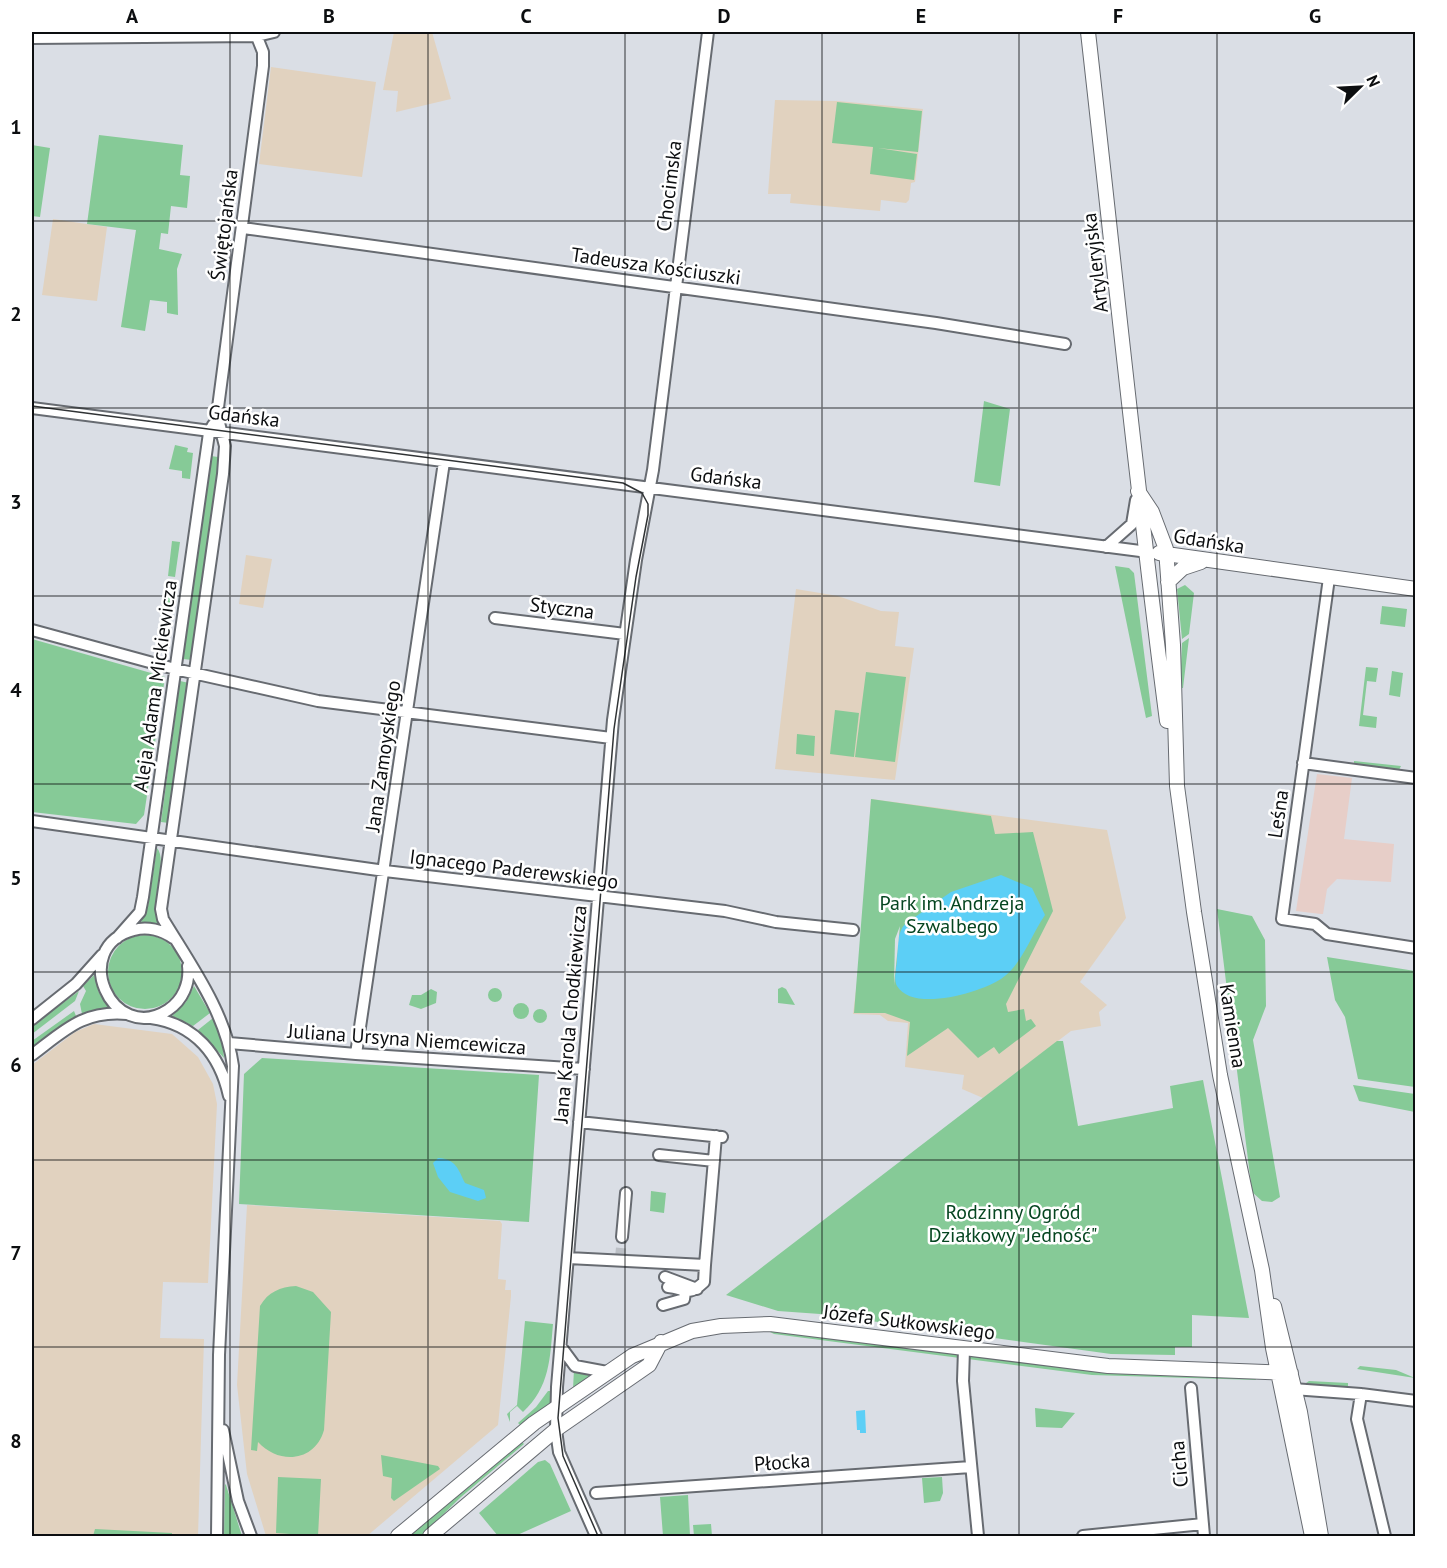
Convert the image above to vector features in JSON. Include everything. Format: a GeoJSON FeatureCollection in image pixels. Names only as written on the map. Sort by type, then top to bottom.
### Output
{"type":"FeatureCollection","features":[{"type":"Feature","properties":{"kind":"main road","name":"Artyleryjska"},"geometry":{"type":"LineString","coordinates":[[1088,32],[1127,366],[1137,490],[1148,552]]}},
{"type":"Feature","properties":{"kind":"main road","name":"Artyleryjska"},"geometry":{"type":"LineString","coordinates":[[1137,490],[1152,512],[1166,554]]}},
{"type":"Feature","properties":{"kind":"main road","name":"Gdańska"},"geometry":{"type":"LineString","coordinates":[[1148,552],[1416,589]]}},
{"type":"Feature","properties":{"kind":"main road","name":"Kamienna"},"geometry":{"type":"LineString","coordinates":[[1148,552],[1191,890],[1220,1075],[1287,1389]]}},
{"type":"Feature","properties":{"kind":"main road","name":"Kamienna"},"geometry":{"type":"LineString","coordinates":[[1166,554],[1177,786]]}},
{"type":"Feature","properties":{"kind":"main road"},"geometry":{"type":"LineString","coordinates":[[1167,582],[1179,570],[1203,561]]}},
{"type":"Feature","properties":{"kind":"main road","name":"Józefa Sułkowskiego"},"geometry":{"type":"LineString","coordinates":[[398,1536],[556,1407],[632,1356],[692,1331],[748,1324],[1108,1366],[1285,1373]]}},
{"type":"Feature","properties":{"kind":"main road"},"geometry":{"type":"LineString","coordinates":[[430,1536],[556,1430],[649,1365],[661,1342]]}},
{"type":"Feature","properties":{"kind":"main road"},"geometry":{"type":"LineString","coordinates":[[1287,1389],[1312,1536]]}},
{"type":"Feature","properties":{"kind":"main road"},"geometry":{"type":"LineString","coordinates":[[1287,1389],[1321,1536]]}},
{"type":"Feature","properties":{"kind":"street"},"geometry":{"type":"LineString","coordinates":[[32,38],[147,37],[274,32]]}},
{"type":"Feature","properties":{"kind":"street","name":"Chocimska"},"geometry":{"type":"LineString","coordinates":[[650,488],[708,32]]}},
{"type":"Feature","properties":{"kind":"street","name":"Świętojańska"},"geometry":{"type":"LineString","coordinates":[[215,432],[263,66],[263,52],[256,34]]}},
{"type":"Feature","properties":{"kind":"street","name":"Tadeusza Kościuszki"},"geometry":{"type":"LineString","coordinates":[[243,228],[676,287],[1065,344]]}},
{"type":"Feature","properties":{"kind":"street","name":"Gdańska"},"geometry":{"type":"LineString","coordinates":[[32,408],[1148,552]]}},
{"type":"Feature","properties":{"kind":"street","name":"Aleja Adama Mickiewicza"},"geometry":{"type":"LineString","coordinates":[[117,938],[141,907],[175,669],[215,432]]}},
{"type":"Feature","properties":{"kind":"street","name":"Aleja Adama Mickiewicza"},"geometry":{"type":"LineString","coordinates":[[176,940],[163,919],[162,909],[223,474],[225,446],[215,432]]}},
{"type":"Feature","properties":{"kind":"street","name":"Jana Zamoyskiego"},"geometry":{"type":"LineString","coordinates":[[356,1054],[385,872],[444,462]]}},
{"type":"Feature","properties":{"kind":"street","name":"Jana Karola Chodkiewicza"},"geometry":{"type":"LineString","coordinates":[[596,1536],[561,1458],[556,1430],[556,1407],[611,738],[625,634],[650,488]]}},
{"type":"Feature","properties":{"kind":"street"},"geometry":{"type":"LineString","coordinates":[[1106,547],[1132,524],[1137,490]]}},
{"type":"Feature","properties":{"kind":"street","name":"Leśna"},"geometry":{"type":"LineString","coordinates":[[1329,578],[1282,919],[1315,924],[1327,934],[1416,948]]}},
{"type":"Feature","properties":{"kind":"street"},"geometry":{"type":"LineString","coordinates":[[524,621],[525,608]]}},
{"type":"Feature","properties":{"kind":"street","name":"Styczna"},"geometry":{"type":"LineString","coordinates":[[495,618],[625,634]]}},
{"type":"Feature","properties":{"kind":"street"},"geometry":{"type":"LineString","coordinates":[[32,630],[195,674],[318,701],[611,738]]}},
{"type":"Feature","properties":{"kind":"street"},"geometry":{"type":"LineString","coordinates":[[1303,763],[1416,778]]}},
{"type":"Feature","properties":{"kind":"street"},"geometry":{"type":"LineString","coordinates":[[32,821],[151,839]]}},
{"type":"Feature","properties":{"kind":"street","name":"Ignacego Paderewskiego"},"geometry":{"type":"LineString","coordinates":[[151,839],[385,872],[725,911],[776,922],[853,930]]}},
{"type":"Feature","properties":{"kind":"street"},"geometry":{"type":"LineString","coordinates":[[32,1019],[76,984],[117,938],[143,928],[159,931],[176,940],[216,1013],[229,1043],[233,1066],[218,1409],[217,1536]]}},
{"type":"Feature","properties":{"kind":"street"},"geometry":{"type":"LineString","coordinates":[[106,950],[100,970],[102,985],[114,1004],[137,1016],[163,1012],[177,1002],[187,986],[188,962]]}},
{"type":"Feature","properties":{"kind":"street"},"geometry":{"type":"LineString","coordinates":[[32,1055],[71,1025],[91,1016],[109,1013],[172,1022],[201,1040],[216,1058],[224,1075],[231,1106]]}},
{"type":"Feature","properties":{"kind":"street","name":"Juliana Ursyna Niemcewicza"},"geometry":{"type":"LineString","coordinates":[[229,1043],[584,1069]]}},
{"type":"Feature","properties":{"kind":"street"},"geometry":{"type":"LineString","coordinates":[[579,1122],[719,1136],[714,1161],[704,1282],[697,1289],[685,1292],[667,1282],[697,1289]]}},
{"type":"Feature","properties":{"kind":"street"},"geometry":{"type":"LineString","coordinates":[[659,1155],[714,1161]]}},
{"type":"Feature","properties":{"kind":"street"},"geometry":{"type":"LineString","coordinates":[[622,1237],[626,1193]]}},
{"type":"Feature","properties":{"kind":"street"},"geometry":{"type":"LineString","coordinates":[[568,1258],[705,1265]]}},
{"type":"Feature","properties":{"kind":"street"},"geometry":{"type":"LineString","coordinates":[[663,1305],[684,1299],[685,1292]]}},
{"type":"Feature","properties":{"kind":"street"},"geometry":{"type":"LineString","coordinates":[[561,1347],[567,1358],[578,1368],[607,1372]]}},
{"type":"Feature","properties":{"kind":"street"},"geometry":{"type":"LineString","coordinates":[[964,1348],[963,1381],[978,1536]]}},
{"type":"Feature","properties":{"kind":"street","name":"Cicha"},"geometry":{"type":"LineString","coordinates":[[1191,1388],[1204,1536]]}},
{"type":"Feature","properties":{"kind":"street"},"geometry":{"type":"LineString","coordinates":[[1287,1389],[1361,1394],[1416,1401]]}},
{"type":"Feature","properties":{"kind":"street"},"geometry":{"type":"LineString","coordinates":[[1361,1394],[1357,1419],[1385,1536]]}},
{"type":"Feature","properties":{"kind":"street"},"geometry":{"type":"LineString","coordinates":[[218,1409],[238,1501],[251,1536]]}},
{"type":"Feature","properties":{"kind":"street","name":"Płocka"},"geometry":{"type":"LineString","coordinates":[[596,1493],[971,1467]]}},
{"type":"Feature","properties":{"kind":"street"},"geometry":{"type":"LineString","coordinates":[[1083,1536],[1203,1524]]}},
{"type":"Feature","properties":{"kind":"shaded area"},"geometry":{"type":"Polygon","coordinates":[[[394,32],[432,32],[451,99],[396,112],[398,91],[383,90],[394,32]]]}},
{"type":"Feature","properties":{"kind":"shaded area"},"geometry":{"type":"Polygon","coordinates":[[[271,67],[376,82],[362,177],[259,164],[271,67]]]}},
{"type":"Feature","properties":{"kind":"shaded area"},"geometry":{"type":"Polygon","coordinates":[[[775,100],[838,101],[923,109],[915,182],[911,183],[909,200],[906,203],[881,200],[880,211],[790,203],[791,194],[768,194],[775,100]]]}},
{"type":"Feature","properties":{"kind":"shaded area"},"geometry":{"type":"Polygon","coordinates":[[[53,219],[107,227],[97,301],[42,295],[53,219]]]}},
{"type":"Feature","properties":{"kind":"shaded area"},"geometry":{"type":"Polygon","coordinates":[[[246,555],[272,559],[263,608],[239,604],[246,555]]]}},
{"type":"Feature","properties":{"kind":"shaded area"},"geometry":{"type":"Polygon","coordinates":[[[796,589],[838,596],[881,611],[899,612],[895,646],[914,648],[895,780],[775,769],[796,589]]]}},
{"type":"Feature","properties":{"kind":"shaded area"},"geometry":{"type":"Polygon","coordinates":[[[1317,774],[1352,778],[1344,839],[1394,844],[1391,882],[1337,879],[1327,889],[1323,914],[1296,911],[1317,774]]]}},
{"type":"Feature","properties":{"kind":"shaded area","name":"Park im. Andrzeja Szwalbego"},"geometry":{"type":"Polygon","coordinates":[[[871,799],[1107,830],[1126,918],[1080,982],[1107,1005],[1099,1012],[1101,1026],[1071,1031],[983,1098],[962,1089],[964,1075],[905,1067],[908,1023],[888,1021],[880,1015],[853,1014],[862,942],[871,799]]]}},
{"type":"Feature","properties":{"kind":"shaded area"},"geometry":{"type":"Polygon","coordinates":[[[94,1024],[172,1034],[198,1057],[213,1084],[217,1104],[208,1283],[163,1282],[160,1338],[204,1339],[198,1536],[32,1536],[32,1065],[75,1032],[94,1024]]]}},
{"type":"Feature","properties":{"kind":"shaded area"},"geometry":{"type":"Polygon","coordinates":[[[247,1205],[500,1221],[502,1224],[498,1279],[506,1280],[505,1290],[511,1290],[511,1296],[498,1425],[367,1536],[266,1536],[247,1474],[237,1385],[247,1205]]]}},
{"type":"Feature","properties":{"kind":"green space"},"geometry":{"type":"Polygon","coordinates":[[[837,102],[922,111],[918,152],[878,148],[917,154],[914,180],[870,174],[873,147],[832,143],[837,102]]]}},
{"type":"Feature","properties":{"kind":"green space"},"geometry":{"type":"Polygon","coordinates":[[[99,135],[183,145],[180,175],[190,176],[187,208],[171,206],[168,234],[161,233],[159,249],[182,254],[177,269],[178,315],[167,313],[167,302],[150,300],[145,331],[121,327],[136,230],[87,224],[99,135]]]}},
{"type":"Feature","properties":{"kind":"green space"},"geometry":{"type":"Polygon","coordinates":[[[32,145],[50,148],[40,217],[32,216],[32,145]]]}},
{"type":"Feature","properties":{"kind":"green space"},"geometry":{"type":"Polygon","coordinates":[[[984,401],[1010,409],[1000,486],[974,482],[984,401]]]}},
{"type":"Feature","properties":{"kind":"green space"},"geometry":{"type":"Polygon","coordinates":[[[175,445],[188,448],[187,452],[193,453],[190,479],[182,478],[182,471],[169,469],[175,445]]]}},
{"type":"Feature","properties":{"kind":"green space"},"geometry":{"type":"Polygon","coordinates":[[[211,456],[218,457],[217,480],[192,660],[183,659],[211,456]]]}},
{"type":"Feature","properties":{"kind":"green space"},"geometry":{"type":"Polygon","coordinates":[[[172,541],[180,542],[175,577],[168,576],[172,541]]]}},
{"type":"Feature","properties":{"kind":"green space"},"geometry":{"type":"Polygon","coordinates":[[[1115,566],[1129,568],[1134,573],[1152,716],[1146,718],[1115,566]]]}},
{"type":"Feature","properties":{"kind":"green space"},"geometry":{"type":"Polygon","coordinates":[[[166,584],[174,585],[170,612],[162,611],[166,584]]]}},
{"type":"Feature","properties":{"kind":"green space"},"geometry":{"type":"Polygon","coordinates":[[[1185,585],[1194,593],[1189,634],[1182,639],[1177,589],[1185,585]]]}},
{"type":"Feature","properties":{"kind":"green space"},"geometry":{"type":"Polygon","coordinates":[[[1382,606],[1407,609],[1405,627],[1380,624],[1382,606]]]}},
{"type":"Feature","properties":{"kind":"green space"},"geometry":{"type":"Polygon","coordinates":[[[1189,638],[1183,688],[1180,688],[1182,643],[1189,638]]]}},
{"type":"Feature","properties":{"kind":"green space"},"geometry":{"type":"Polygon","coordinates":[[[32,639],[165,677],[144,815],[136,824],[32,812],[32,639]]]}},
{"type":"Feature","properties":{"kind":"green space"},"geometry":{"type":"Polygon","coordinates":[[[1366,667],[1378,668],[1376,682],[1367,681],[1363,715],[1377,717],[1376,728],[1359,726],[1366,667]]]}},
{"type":"Feature","properties":{"kind":"green space"},"geometry":{"type":"Polygon","coordinates":[[[1392,671],[1403,673],[1400,697],[1389,695],[1392,671]]]}},
{"type":"Feature","properties":{"kind":"green space"},"geometry":{"type":"Polygon","coordinates":[[[866,672],[906,677],[895,762],[855,757],[866,672]]]}},
{"type":"Feature","properties":{"kind":"green space"},"geometry":{"type":"Polygon","coordinates":[[[180,681],[189,683],[169,823],[161,822],[180,681]]]}},
{"type":"Feature","properties":{"kind":"green space"},"geometry":{"type":"Polygon","coordinates":[[[835,710],[859,713],[854,757],[830,754],[835,710]]]}},
{"type":"Feature","properties":{"kind":"green space"},"geometry":{"type":"Polygon","coordinates":[[[797,734],[815,736],[814,756],[796,754],[797,734]]]}},
{"type":"Feature","properties":{"kind":"green space"},"geometry":{"type":"Polygon","coordinates":[[[1354,761],[1401,766],[1399,770],[1354,764],[1354,761]]]}},
{"type":"Feature","properties":{"kind":"green space","name":"Park im. Andrzeja Szwalbego"},"geometry":{"type":"Polygon","coordinates":[[[871,799],[991,816],[995,834],[1033,832],[1053,911],[1006,1004],[1008,1012],[1024,1009],[1026,1021],[1031,1019],[1036,1026],[999,1054],[994,1047],[978,1058],[948,1028],[907,1056],[910,1022],[885,1013],[854,1013],[871,799]]]}},
{"type":"Feature","properties":{"kind":"green space"},"geometry":{"type":"Polygon","coordinates":[[[157,848],[161,863],[156,905],[159,924],[141,922],[148,906],[157,848]]]}},
{"type":"Feature","properties":{"kind":"green space"},"geometry":{"type":"Polygon","coordinates":[[[1217,909],[1252,916],[1265,940],[1266,1006],[1253,1040],[1280,1197],[1272,1202],[1262,1201],[1252,1192],[1217,909]]]}},
{"type":"Feature","properties":{"kind":"green space"},"geometry":{"type":"Polygon","coordinates":[[[138,935],[152,935],[166,941],[176,951],[182,965],[180,986],[166,1003],[152,1009],[138,1009],[124,1003],[114,993],[108,979],[108,965],[114,951],[124,941],[138,935]]]}},
{"type":"Feature","properties":{"kind":"green space"},"geometry":{"type":"Polygon","coordinates":[[[1327,957],[1415,971],[1415,1087],[1358,1079],[1345,1017],[1335,1000],[1327,957]]]}},
{"type":"Feature","properties":{"kind":"green space"},"geometry":{"type":"Polygon","coordinates":[[[94,975],[99,993],[108,1007],[82,1014],[80,1004],[86,991],[83,986],[94,975]]]}},
{"type":"Feature","properties":{"kind":"green space"},"geometry":{"type":"Polygon","coordinates":[[[194,986],[210,1013],[193,1026],[172,1016],[186,1002],[194,986]]]}},
{"type":"Feature","properties":{"kind":"green space"},"geometry":{"type":"Polygon","coordinates":[[[782,987],[786,989],[795,1005],[778,1003],[778,989],[782,987]]]}},
{"type":"Feature","properties":{"kind":"green space"},"geometry":{"type":"Polygon","coordinates":[[[492,988],[498,988],[502,995],[498,1002],[492,1002],[488,998],[488,992],[492,988]]]}},
{"type":"Feature","properties":{"kind":"green space"},"geometry":{"type":"Polygon","coordinates":[[[431,989],[437,992],[436,1003],[421,1009],[409,1005],[412,995],[421,995],[431,989]]]}},
{"type":"Feature","properties":{"kind":"green space"},"geometry":{"type":"Polygon","coordinates":[[[79,991],[75,1001],[32,1034],[32,1026],[79,991]]]}},
{"type":"Feature","properties":{"kind":"green space"},"geometry":{"type":"Polygon","coordinates":[[[518,1003],[524,1003],[529,1011],[527,1017],[518,1019],[513,1014],[513,1008],[518,1003]]]}},
{"type":"Feature","properties":{"kind":"green space"},"geometry":{"type":"Polygon","coordinates":[[[537,1009],[543,1009],[547,1016],[543,1023],[537,1023],[533,1019],[533,1013],[537,1009]]]}},
{"type":"Feature","properties":{"kind":"green space"},"geometry":{"type":"Polygon","coordinates":[[[74,1011],[76,1016],[32,1049],[32,1041],[74,1011]]]}},
{"type":"Feature","properties":{"kind":"green space"},"geometry":{"type":"Polygon","coordinates":[[[213,1018],[222,1041],[224,1058],[198,1030],[213,1018]]]}},
{"type":"Feature","properties":{"kind":"green space","name":"Rodzinny Ogród Działkowy \"Jedność\""},"geometry":{"type":"Polygon","coordinates":[[[1057,1041],[1063,1041],[1078,1126],[1173,1108],[1170,1086],[1203,1080],[1249,1318],[1192,1315],[1192,1347],[1175,1347],[1175,1355],[1111,1354],[820,1314],[778,1311],[726,1295],[1057,1041]]]}},
{"type":"Feature","properties":{"kind":"green space"},"geometry":{"type":"Polygon","coordinates":[[[262,1058],[539,1075],[529,1222],[239,1204],[244,1074],[262,1058]]]}},
{"type":"Feature","properties":{"kind":"green space"},"geometry":{"type":"Polygon","coordinates":[[[1353,1085],[1415,1094],[1415,1112],[1359,1101],[1353,1085]]]}},
{"type":"Feature","properties":{"kind":"green space"},"geometry":{"type":"Polygon","coordinates":[[[651,1191],[666,1193],[664,1213],[650,1211],[651,1191]]]}},
{"type":"Feature","properties":{"kind":"green space"},"geometry":{"type":"Polygon","coordinates":[[[296,1286],[313,1292],[331,1312],[324,1430],[313,1449],[296,1457],[286,1457],[266,1449],[258,1442],[257,1451],[251,1450],[260,1306],[275,1291],[296,1286]]]}},
{"type":"Feature","properties":{"kind":"green space"},"geometry":{"type":"Polygon","coordinates":[[[525,1321],[553,1324],[549,1360],[539,1392],[523,1412],[517,1406],[510,1412],[510,1422],[507,1414],[517,1405],[525,1321]]]}},
{"type":"Feature","properties":{"kind":"green space"},"geometry":{"type":"Polygon","coordinates":[[[772,1330],[1255,1377],[1256,1380],[1092,1375],[774,1334],[770,1332],[772,1330]]]}},
{"type":"Feature","properties":{"kind":"green space"},"geometry":{"type":"Polygon","coordinates":[[[1360,1366],[1396,1370],[1415,1378],[1357,1369],[1360,1366]]]}},
{"type":"Feature","properties":{"kind":"green space"},"geometry":{"type":"Polygon","coordinates":[[[574,1369],[592,1376],[573,1389],[574,1369]]]}},
{"type":"Feature","properties":{"kind":"green space"},"geometry":{"type":"Polygon","coordinates":[[[1309,1381],[1348,1383],[1348,1388],[1310,1385],[1306,1383],[1309,1381]]]}},
{"type":"Feature","properties":{"kind":"green space"},"geometry":{"type":"Polygon","coordinates":[[[548,1391],[553,1391],[550,1403],[521,1426],[518,1423],[536,1407],[548,1391]]]}},
{"type":"Feature","properties":{"kind":"green space"},"geometry":{"type":"Polygon","coordinates":[[[1035,1408],[1075,1413],[1062,1428],[1036,1427],[1035,1408]]]}},
{"type":"Feature","properties":{"kind":"green space"},"geometry":{"type":"Polygon","coordinates":[[[520,1440],[524,1444],[461,1497],[421,1536],[406,1536],[520,1440]]]}},
{"type":"Feature","properties":{"kind":"green space"},"geometry":{"type":"Polygon","coordinates":[[[381,1455],[438,1466],[440,1469],[394,1501],[391,1498],[392,1478],[383,1476],[381,1455]]]}},
{"type":"Feature","properties":{"kind":"green space"},"geometry":{"type":"Polygon","coordinates":[[[545,1460],[550,1464],[571,1511],[515,1536],[498,1536],[479,1513],[538,1462],[545,1460]]]}},
{"type":"Feature","properties":{"kind":"green space"},"geometry":{"type":"Polygon","coordinates":[[[278,1477],[321,1479],[318,1536],[276,1533],[278,1477]]]}},
{"type":"Feature","properties":{"kind":"green space"},"geometry":{"type":"Polygon","coordinates":[[[942,1477],[943,1493],[940,1501],[924,1503],[922,1478],[942,1477]]]}},
{"type":"Feature","properties":{"kind":"green space"},"geometry":{"type":"Polygon","coordinates":[[[226,1485],[242,1536],[224,1536],[226,1485]]]}},
{"type":"Feature","properties":{"kind":"green space"},"geometry":{"type":"Polygon","coordinates":[[[688,1495],[690,1536],[663,1536],[660,1497],[688,1495]]]}},
{"type":"Feature","properties":{"kind":"green space"},"geometry":{"type":"Polygon","coordinates":[[[711,1524],[712,1536],[694,1536],[693,1525],[711,1524]]]}},
{"type":"Feature","properties":{"kind":"green space"},"geometry":{"type":"Polygon","coordinates":[[[95,1529],[172,1533],[172,1536],[93,1536],[95,1529]]]}},
{"type":"Feature","properties":{"kind":"water"},"geometry":{"type":"Polygon","coordinates":[[[1001,875],[1032,888],[1045,915],[1015,966],[1001,979],[964,994],[932,999],[905,994],[897,986],[895,976],[898,940],[905,924],[951,892],[1001,875]]]}},
{"type":"Feature","properties":{"kind":"water"},"geometry":{"type":"Polygon","coordinates":[[[438,1158],[453,1163],[465,1183],[484,1190],[486,1198],[478,1201],[450,1192],[438,1177],[433,1163],[438,1158]]]}},
{"type":"Feature","properties":{"kind":"water"},"geometry":{"type":"Polygon","coordinates":[[[865,1410],[866,1433],[860,1433],[860,1430],[857,1430],[856,1411],[865,1410]]]}},
{"type":"Feature","properties":{"kind":"pier"},"geometry":{"type":"Polygon","coordinates":[[[900,926],[894,985],[895,939],[900,926]]]}},
{"type":"Feature","properties":{"kind":"tunnel"},"geometry":{"type":"LineString","coordinates":[[620,1258],[622,1237]]}},
{"type":"Feature","properties":{"kind":"tram line"},"geometry":{"type":"LineString","coordinates":[[32,406],[623,483],[642,493],[648,504],[614,729],[558,1418],[563,1456],[598,1536]]}}]}
